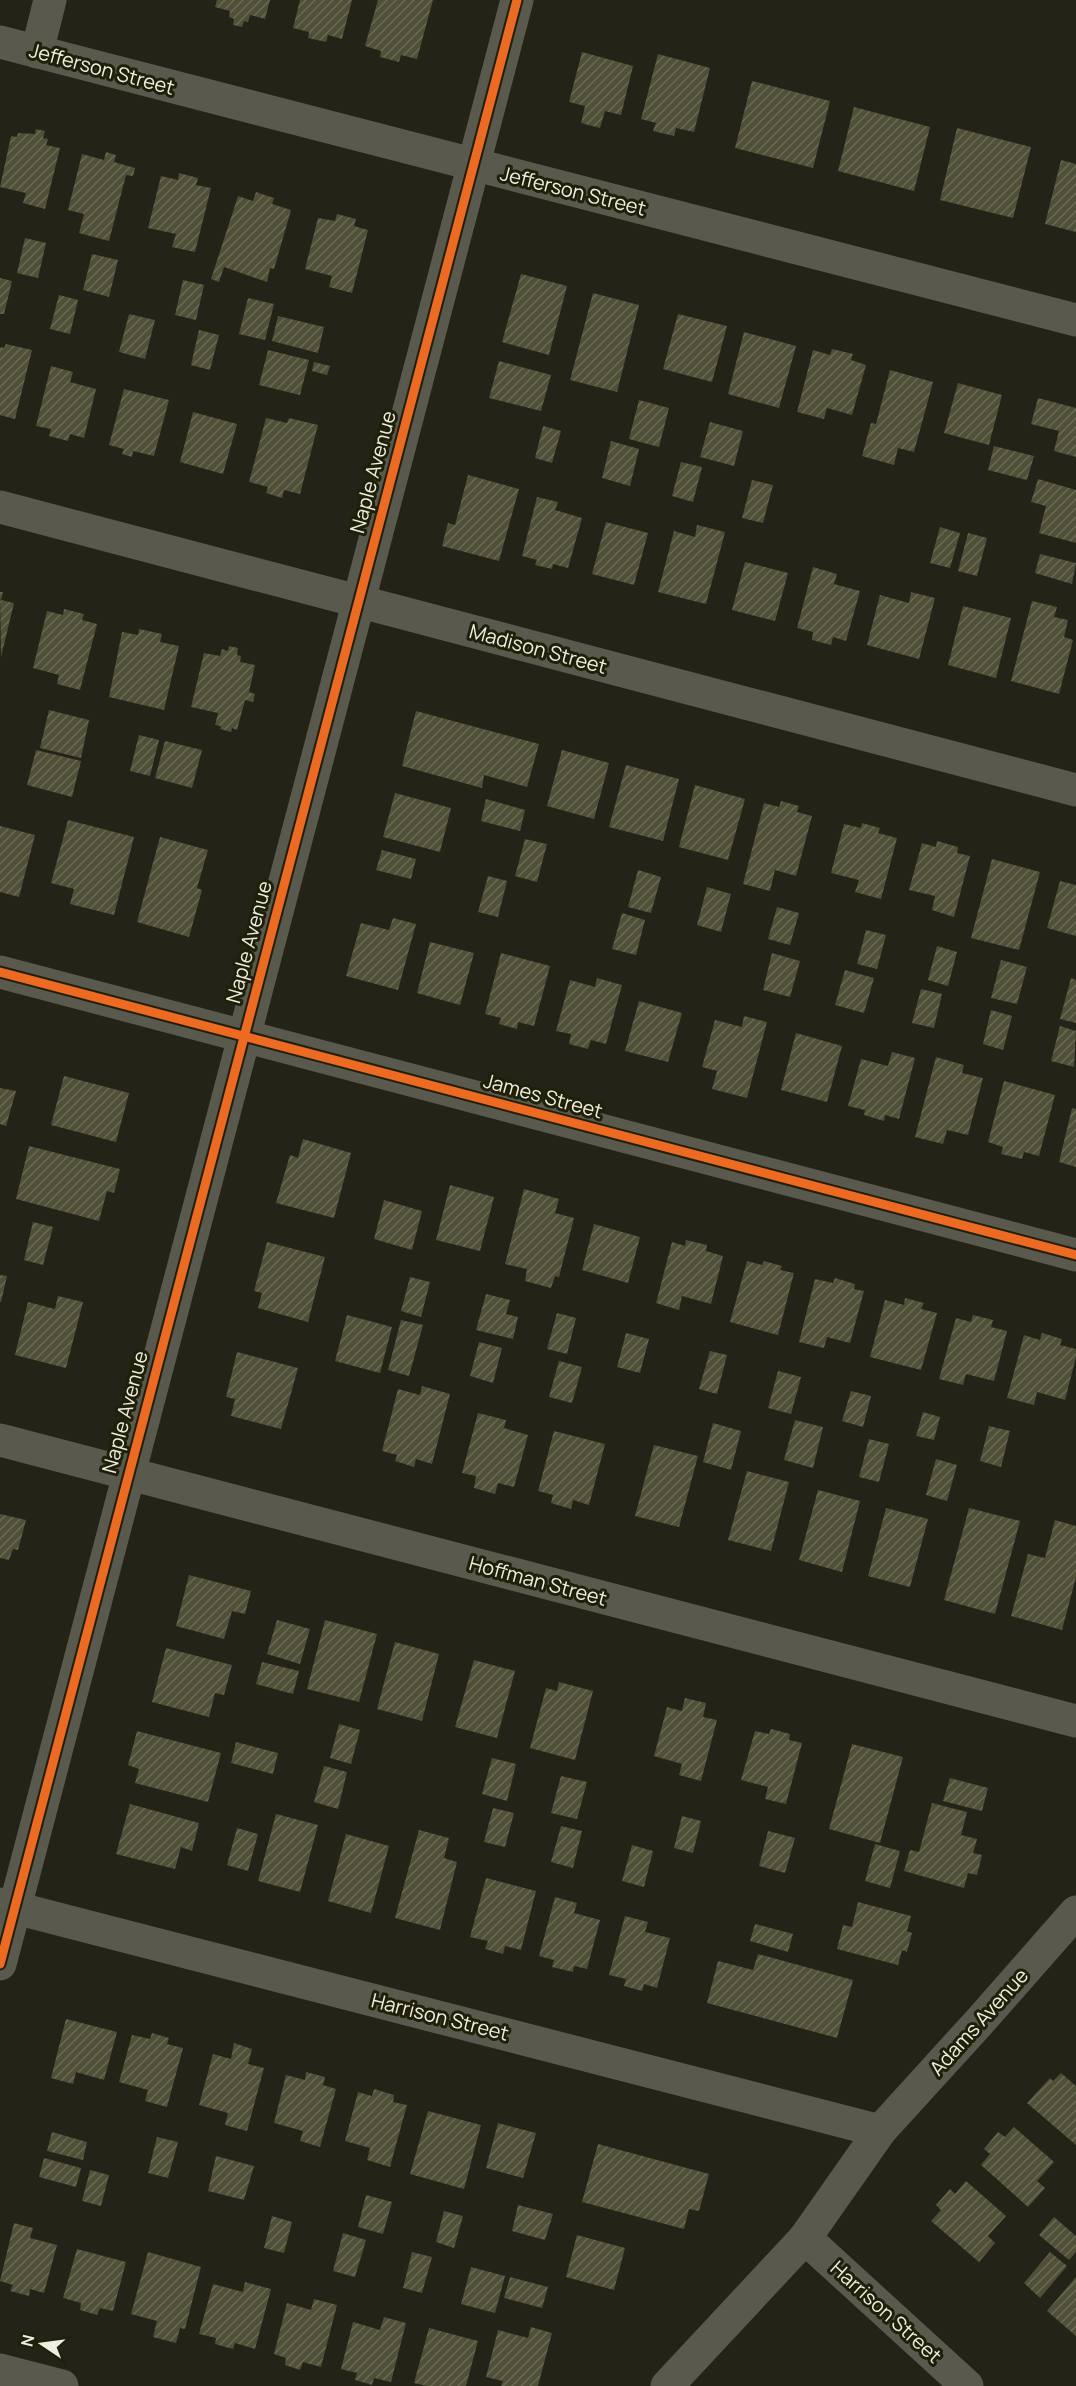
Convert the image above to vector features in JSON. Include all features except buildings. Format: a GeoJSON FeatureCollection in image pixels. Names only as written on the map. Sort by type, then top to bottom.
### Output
{"type":"FeatureCollection","features":[{"type":"Feature","properties":{"kind":"street"},"geometry":{"type":"LineString","coordinates":[[37,52],[50,0]]}},
{"type":"Feature","properties":{"kind":"street","name":"Naple Avenue"},"geometry":{"type":"LineString","coordinates":[[0,1964],[7,1906],[128,1474],[517,0]]}},
{"type":"Feature","properties":{"kind":"street","name":"Jefferson Street"},"geometry":{"type":"LineString","coordinates":[[0,42],[1076,320]]}},
{"type":"Feature","properties":{"kind":"street","name":"Madison Street"},"geometry":{"type":"LineString","coordinates":[[0,507],[1076,790]]}},
{"type":"Feature","properties":{"kind":"street","name":"James Street"},"geometry":{"type":"LineString","coordinates":[[0,972],[1076,1255]]}},
{"type":"Feature","properties":{"kind":"street","name":"Hoffman Street"},"geometry":{"type":"LineString","coordinates":[[0,1440],[1076,1721]]}},
{"type":"Feature","properties":{"kind":"street","name":"Harrison Street"},"geometry":{"type":"LineString","coordinates":[[7,1906],[880,2130]]}},
{"type":"Feature","properties":{"kind":"street","name":"Adams Avenue"},"geometry":{"type":"LineString","coordinates":[[805,2238],[880,2130],[981,2020],[1076,1911]]}},
{"type":"Feature","properties":{"kind":"street"},"geometry":{"type":"LineString","coordinates":[[667,2386],[805,2238]]}},
{"type":"Feature","properties":{"kind":"street","name":"Harrison Street"},"geometry":{"type":"LineString","coordinates":[[805,2238],[968,2386]]}},
{"type":"Feature","properties":{"kind":"street"},"geometry":{"type":"LineString","coordinates":[[0,2370],[62,2386]]}},
{"type":"Feature","properties":{"kind":"cycle path"},"geometry":{"type":"LineString","coordinates":[[0,1964],[517,0]]}},
{"type":"Feature","properties":{"kind":"cycle path"},"geometry":{"type":"LineString","coordinates":[[0,972],[1076,1255]]}}]}
